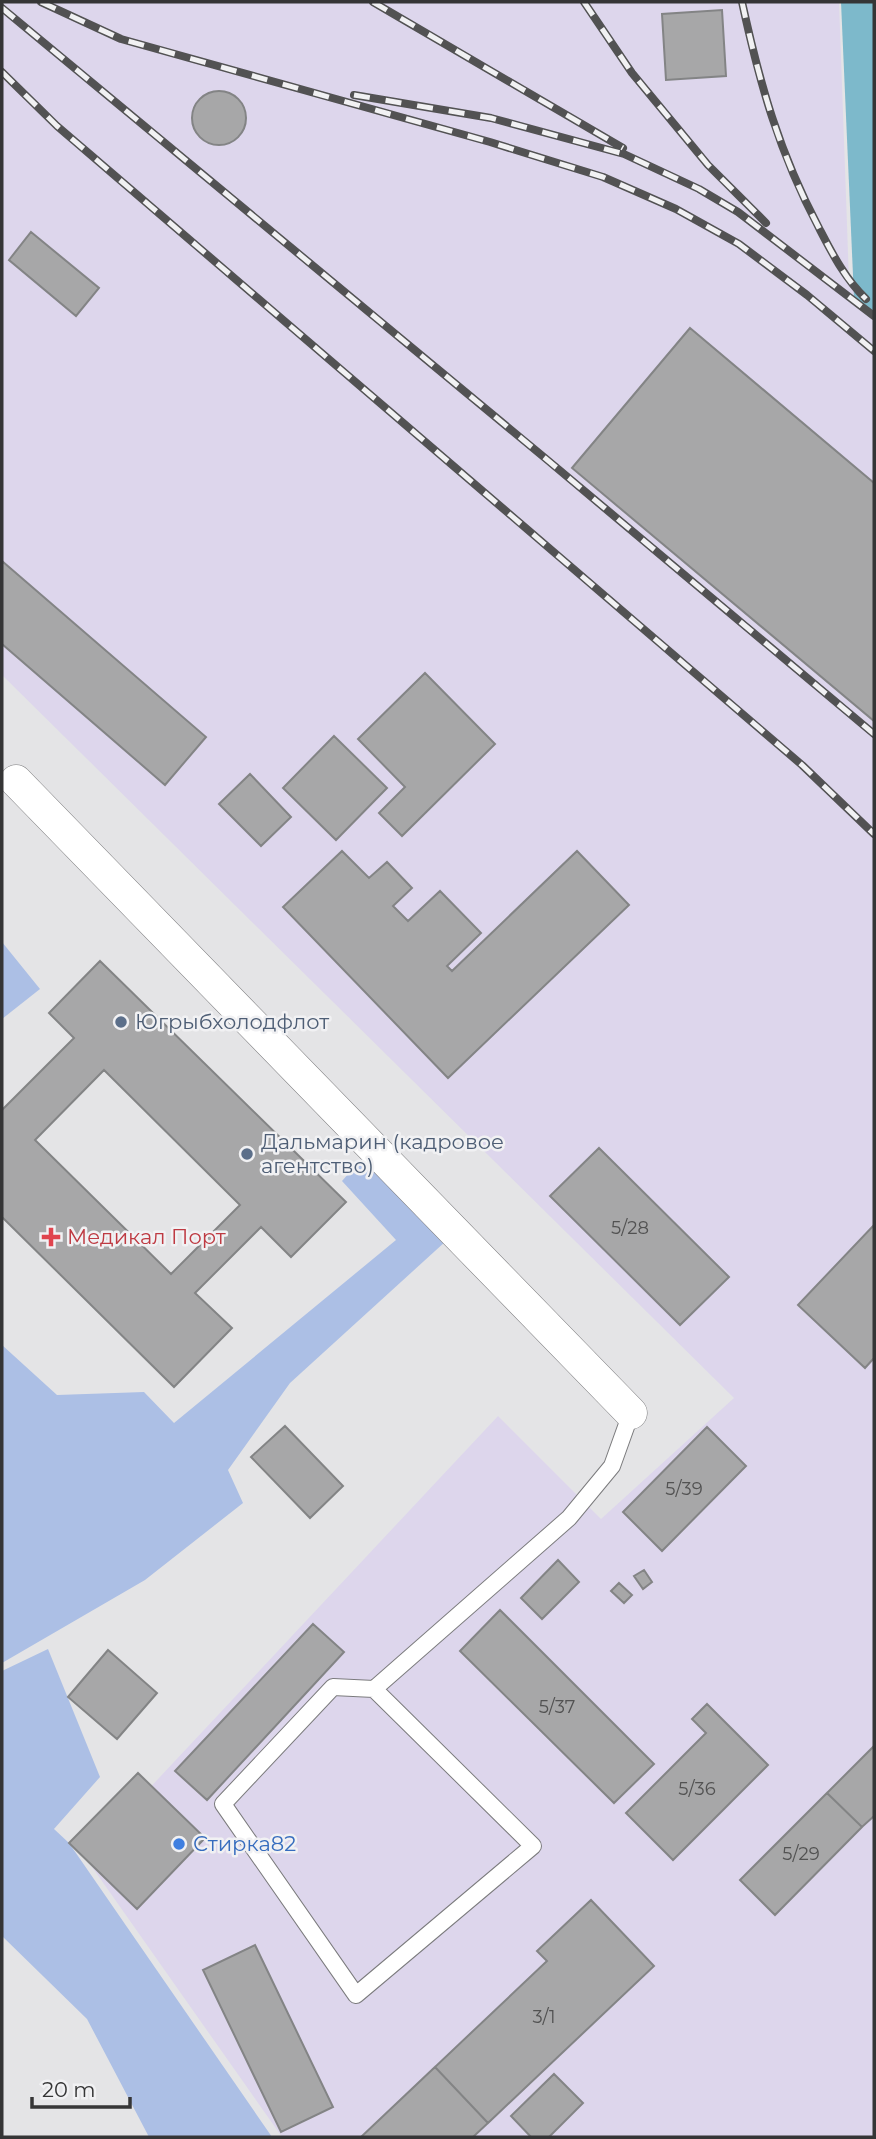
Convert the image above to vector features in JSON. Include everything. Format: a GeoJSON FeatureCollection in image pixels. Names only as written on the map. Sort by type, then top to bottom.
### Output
{"type":"FeatureCollection","features":[{"type":"Feature","properties":{"kind":"street"},"geometry":{"type":"LineString","coordinates":[[6,781],[631,1413]]}},
{"type":"Feature","properties":{"kind":"lane"},"geometry":{"type":"LineString","coordinates":[[374,1689],[533,1846],[356,1995],[223,1804],[333,1687],[374,1689],[569,1518],[612,1466],[631,1413]]}},
{"type":"Feature","properties":{"kind":"shaded area"},"geometry":{"type":"Polygon","coordinates":[[[2,2],[839,2],[849,281],[874,304],[874,2137],[282,2137],[85,1857],[498,1416],[601,1519],[734,1398],[2,675],[2,2]]]}},
{"type":"Feature","properties":{"kind":"shaded area"},"geometry":{"type":"Polygon","coordinates":[[[841,2],[874,2],[874,315],[854,298],[841,2]]]}},
{"type":"Feature","properties":{"kind":"shaded area"},"geometry":{"type":"Polygon","coordinates":[[[2,942],[40,989],[2,1019],[2,942]]]}},
{"type":"Feature","properties":{"kind":"shaded area"},"geometry":{"type":"Polygon","coordinates":[[[364,1156],[446,1241],[290,1383],[228,1470],[243,1503],[145,1580],[2,1663],[2,1345],[57,1395],[144,1392],[174,1423],[396,1240],[342,1181],[364,1156]]]}},
{"type":"Feature","properties":{"kind":"shaded area"},"geometry":{"type":"Polygon","coordinates":[[[48,1649],[100,1777],[54,1829],[69,1843],[272,2137],[149,2137],[87,2019],[2,1936],[2,1671],[48,1649]]]}},
{"type":"Feature","properties":{"kind":"building"},"geometry":{"type":"Polygon","coordinates":[[[722,10],[726,76],[666,80],[662,14],[722,10]]]}},
{"type":"Feature","properties":{"kind":"building"},"geometry":{"type":"Polygon","coordinates":[[[224,91],[234,95],[242,103],[246,118],[242,133],[234,141],[214,145],[204,141],[196,133],[192,113],[196,103],[204,95],[224,91]]]}},
{"type":"Feature","properties":{"kind":"building"},"geometry":{"type":"Polygon","coordinates":[[[31,232],[99,288],[76,316],[9,260],[31,232]]]}},
{"type":"Feature","properties":{"kind":"building"},"geometry":{"type":"Polygon","coordinates":[[[690,328],[874,483],[874,721],[572,468],[690,328]]]}},
{"type":"Feature","properties":{"kind":"building"},"geometry":{"type":"Polygon","coordinates":[[[2,561],[206,737],[165,785],[2,644],[2,561]]]}},
{"type":"Feature","properties":{"kind":"building"},"geometry":{"type":"Polygon","coordinates":[[[425,673],[495,744],[402,836],[379,813],[405,787],[358,739],[425,673]]]}},
{"type":"Feature","properties":{"kind":"building"},"geometry":{"type":"Polygon","coordinates":[[[334,736],[387,788],[336,840],[283,788],[334,736]]]}},
{"type":"Feature","properties":{"kind":"building"},"geometry":{"type":"Polygon","coordinates":[[[250,774],[291,817],[261,846],[219,804],[250,774]]]}},
{"type":"Feature","properties":{"kind":"building"},"geometry":{"type":"Polygon","coordinates":[[[342,851],[369,878],[387,862],[412,888],[393,906],[408,921],[440,891],[481,933],[447,966],[452,971],[577,851],[629,905],[448,1078],[283,907],[342,851]]]}},
{"type":"Feature","properties":{"kind":"building"},"geometry":{"type":"Polygon","coordinates":[[[100,961],[346,1202],[291,1257],[261,1227],[195,1293],[232,1328],[174,1387],[2,1217],[2,1110],[74,1038],[49,1013],[100,961]],[[104,1070],[35,1140],[171,1274],[240,1205],[104,1070]]]}},
{"type":"Feature","properties":{"kind":"building"},"geometry":{"type":"Polygon","coordinates":[[[599,1148],[729,1277],[680,1325],[550,1196],[599,1148]]]}},
{"type":"Feature","properties":{"kind":"building"},"geometry":{"type":"Polygon","coordinates":[[[874,1225],[874,1358],[865,1368],[798,1305],[874,1225]]]}},
{"type":"Feature","properties":{"kind":"building"},"geometry":{"type":"Polygon","coordinates":[[[285,1426],[343,1486],[310,1518],[251,1457],[285,1426]]]}},
{"type":"Feature","properties":{"kind":"building"},"geometry":{"type":"Polygon","coordinates":[[[707,1427],[746,1466],[662,1551],[623,1512],[707,1427]]]}},
{"type":"Feature","properties":{"kind":"building"},"geometry":{"type":"Polygon","coordinates":[[[558,1560],[579,1582],[542,1619],[521,1598],[558,1560]]]}},
{"type":"Feature","properties":{"kind":"building"},"geometry":{"type":"Polygon","coordinates":[[[644,1570],[652,1582],[643,1589],[634,1576],[644,1570]]]}},
{"type":"Feature","properties":{"kind":"building"},"geometry":{"type":"Polygon","coordinates":[[[619,1583],[632,1595],[624,1603],[611,1591],[619,1583]]]}},
{"type":"Feature","properties":{"kind":"building"},"geometry":{"type":"Polygon","coordinates":[[[500,1610],[654,1764],[614,1803],[460,1651],[500,1610]]]}},
{"type":"Feature","properties":{"kind":"building"},"geometry":{"type":"Polygon","coordinates":[[[313,1624],[344,1652],[207,1800],[175,1771],[313,1624]]]}},
{"type":"Feature","properties":{"kind":"building"},"geometry":{"type":"Polygon","coordinates":[[[108,1650],[157,1693],[117,1739],[68,1697],[108,1650]]]}},
{"type":"Feature","properties":{"kind":"building"},"geometry":{"type":"Polygon","coordinates":[[[707,1704],[768,1765],[673,1860],[626,1813],[706,1733],[692,1719],[707,1704]]]}},
{"type":"Feature","properties":{"kind":"building"},"geometry":{"type":"Polygon","coordinates":[[[874,1746],[874,1816],[862,1827],[827,1793],[874,1746]]]}},
{"type":"Feature","properties":{"kind":"building"},"geometry":{"type":"Polygon","coordinates":[[[138,1773],[205,1838],[137,1909],[69,1843],[138,1773]]]}},
{"type":"Feature","properties":{"kind":"building"},"geometry":{"type":"Polygon","coordinates":[[[827,1793],[862,1827],[775,1915],[740,1880],[827,1793]]]}},
{"type":"Feature","properties":{"kind":"building"},"geometry":{"type":"Polygon","coordinates":[[[591,1900],[654,1966],[488,2123],[435,2067],[547,1961],[537,1951],[591,1900]]]}},
{"type":"Feature","properties":{"kind":"building"},"geometry":{"type":"Polygon","coordinates":[[[255,1945],[333,2107],[281,2132],[203,1970],[255,1945]]]}},
{"type":"Feature","properties":{"kind":"building"},"geometry":{"type":"Polygon","coordinates":[[[435,2067],[488,2123],[473,2137],[361,2137],[435,2067]]]}},
{"type":"Feature","properties":{"kind":"building"},"geometry":{"type":"Polygon","coordinates":[[[554,2074],[583,2103],[549,2137],[531,2137],[511,2116],[554,2074]]]}},
{"type":"Feature","properties":{"kind":"railway"},"geometry":{"type":"LineString","coordinates":[[41,2],[121,39],[490,142],[603,177],[676,209],[739,244],[807,295],[874,351]]}},
{"type":"Feature","properties":{"kind":"railway"},"geometry":{"type":"LineString","coordinates":[[373,2],[623,148]]}},
{"type":"Feature","properties":{"kind":"railway"},"geometry":{"type":"LineString","coordinates":[[584,2],[632,73],[708,165],[766,223]]}},
{"type":"Feature","properties":{"kind":"railway"},"geometry":{"type":"LineString","coordinates":[[742,2],[772,118],[793,172],[834,256],[866,299]]}},
{"type":"Feature","properties":{"kind":"railway"},"geometry":{"type":"LineString","coordinates":[[2,8],[874,734]]}},
{"type":"Feature","properties":{"kind":"railway"},"geometry":{"type":"LineString","coordinates":[[2,72],[57,126],[802,765],[874,834]]}},
{"type":"Feature","properties":{"kind":"railway"},"geometry":{"type":"LineString","coordinates":[[354,95],[491,118],[624,154],[699,189],[738,212],[874,316]]}},
{"type":"Feature","properties":{"kind":"place","name":"Югрыбхолодфлот"},"geometry":{"type":"Point","coordinates":[121,1022]}},
{"type":"Feature","properties":{"kind":"place","name":"Дальмарин (кадровое агентство)"},"geometry":{"type":"Point","coordinates":[247,1154]}},
{"type":"Feature","properties":{"kind":"place","name":"Медикал Порт"},"geometry":{"type":"Point","coordinates":[51,1237]}},
{"type":"Feature","properties":{"kind":"place","name":"Стирка82"},"geometry":{"type":"Point","coordinates":[179,1844]}}]}
